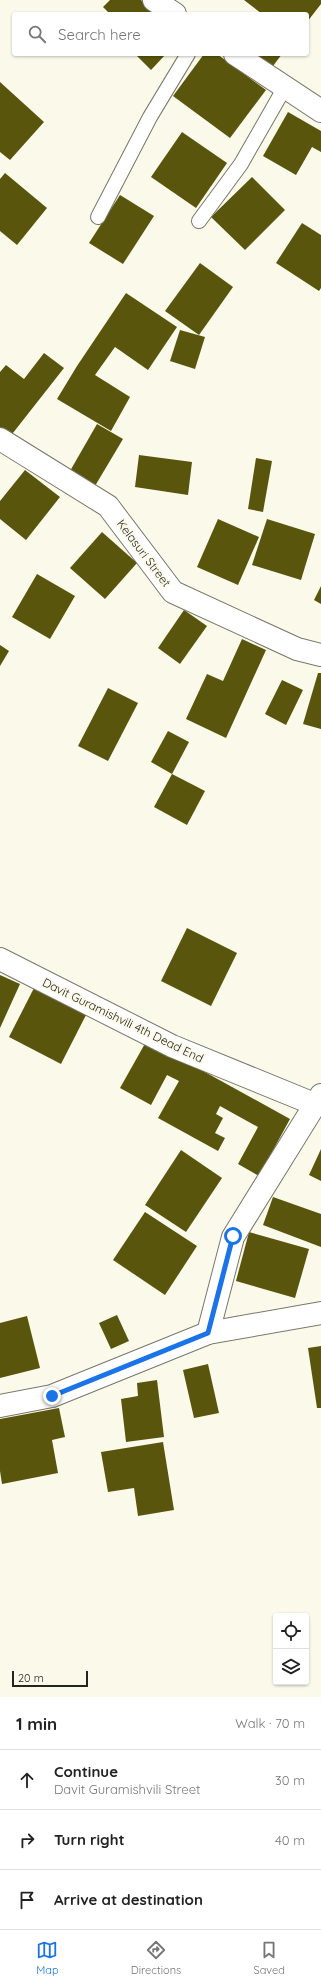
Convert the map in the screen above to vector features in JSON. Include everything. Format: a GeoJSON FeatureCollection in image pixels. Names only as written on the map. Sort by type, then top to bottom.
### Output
{"type":"FeatureCollection","features":[{"type":"Feature","properties":{"kind":"street"},"geometry":{"type":"LineString","coordinates":[[154,0],[172,12]]}},
{"type":"Feature","properties":{"kind":"street"},"geometry":{"type":"LineString","coordinates":[[238,56],[321,111]]}},
{"type":"Feature","properties":{"kind":"street","name":"Kelasuri Street"},"geometry":{"type":"LineString","coordinates":[[0,439],[108,506],[174,592],[298,649],[321,655]]}},
{"type":"Feature","properties":{"kind":"street","name":"Davit Guramishvili 4th Dead End"},"geometry":{"type":"LineString","coordinates":[[0,960],[172,1046],[318,1100]]}},
{"type":"Feature","properties":{"kind":"street"},"geometry":{"type":"LineString","coordinates":[[208,1333],[233,1236],[318,1100]]}},
{"type":"Feature","properties":{"kind":"street"},"geometry":{"type":"LineString","coordinates":[[0,1406],[52,1396],[208,1333],[321,1314]]}},
{"type":"Feature","properties":{"kind":"lane"},"geometry":{"type":"LineString","coordinates":[[98,217],[150,117],[187,56]]}},
{"type":"Feature","properties":{"kind":"lane"},"geometry":{"type":"LineString","coordinates":[[199,221],[241,164],[285,87]]}},
{"type":"Feature","properties":{"kind":"building"},"geometry":{"type":"Polygon","coordinates":[[[110,0],[141,0],[153,12],[108,12],[103,7],[110,0]]]}},
{"type":"Feature","properties":{"kind":"building"},"geometry":{"type":"Polygon","coordinates":[[[244,0],[321,0],[321,4],[309,19],[309,12],[259,12],[244,0]]]}},
{"type":"Feature","properties":{"kind":"building"},"geometry":{"type":"Polygon","coordinates":[[[137,56],[164,56],[151,70],[137,56]]]}},
{"type":"Feature","properties":{"kind":"building"},"geometry":{"type":"Polygon","coordinates":[[[203,56],[220,56],[266,90],[230,138],[173,96],[203,56]]]}},
{"type":"Feature","properties":{"kind":"building"},"geometry":{"type":"Polygon","coordinates":[[[255,56],[280,56],[270,70],[255,56]]]}},
{"type":"Feature","properties":{"kind":"building"},"geometry":{"type":"Polygon","coordinates":[[[0,82],[44,122],[10,160],[0,152],[0,82]]]}},
{"type":"Feature","properties":{"kind":"building"},"geometry":{"type":"Polygon","coordinates":[[[288,112],[321,131],[321,152],[312,147],[296,175],[263,156],[288,112]]]}},
{"type":"Feature","properties":{"kind":"building"},"geometry":{"type":"Polygon","coordinates":[[[182,132],[227,163],[196,208],[151,177],[182,132]]]}},
{"type":"Feature","properties":{"kind":"building"},"geometry":{"type":"Polygon","coordinates":[[[5,173],[47,208],[17,245],[0,231],[0,179],[5,173]]]}},
{"type":"Feature","properties":{"kind":"building"},"geometry":{"type":"Polygon","coordinates":[[[252,177],[285,210],[245,250],[211,217],[252,177]]]}},
{"type":"Feature","properties":{"kind":"building"},"geometry":{"type":"Polygon","coordinates":[[[120,195],[154,216],[123,264],[89,243],[120,195]]]}},
{"type":"Feature","properties":{"kind":"building"},"geometry":{"type":"Polygon","coordinates":[[[302,223],[321,235],[321,288],[319,291],[276,263],[302,223]]]}},
{"type":"Feature","properties":{"kind":"building"},"geometry":{"type":"Polygon","coordinates":[[[200,263],[233,287],[199,335],[165,311],[200,263]]]}},
{"type":"Feature","properties":{"kind":"building"},"geometry":{"type":"Polygon","coordinates":[[[126,293],[177,327],[148,370],[115,347],[95,375],[130,397],[111,431],[57,399],[77,366],[126,293]]]}},
{"type":"Feature","properties":{"kind":"building"},"geometry":{"type":"Polygon","coordinates":[[[180,330],[205,337],[195,369],[170,361],[180,330]]]}},
{"type":"Feature","properties":{"kind":"building"},"geometry":{"type":"Polygon","coordinates":[[[44,353],[64,368],[9,438],[0,431],[0,372],[6,365],[24,379],[44,353]]]}},
{"type":"Feature","properties":{"kind":"building"},"geometry":{"type":"Polygon","coordinates":[[[97,424],[123,439],[95,486],[70,471],[97,424]]]}},
{"type":"Feature","properties":{"kind":"building"},"geometry":{"type":"Polygon","coordinates":[[[139,455],[192,462],[188,495],[135,487],[139,455]]]}},
{"type":"Feature","properties":{"kind":"building"},"geometry":{"type":"Polygon","coordinates":[[[256,458],[272,461],[263,512],[248,509],[256,458]]]}},
{"type":"Feature","properties":{"kind":"building"},"geometry":{"type":"Polygon","coordinates":[[[25,470],[60,497],[26,540],[0,519],[0,501],[25,470]]]}},
{"type":"Feature","properties":{"kind":"building"},"geometry":{"type":"Polygon","coordinates":[[[218,519],[259,537],[238,585],[197,567],[218,519]]]}},
{"type":"Feature","properties":{"kind":"building"},"geometry":{"type":"Polygon","coordinates":[[[267,519],[315,534],[301,580],[252,565],[267,519]]]}},
{"type":"Feature","properties":{"kind":"building"},"geometry":{"type":"Polygon","coordinates":[[[102,532],[137,563],[105,599],[70,568],[102,532]]]}},
{"type":"Feature","properties":{"kind":"building"},"geometry":{"type":"Polygon","coordinates":[[[37,574],[75,596],[50,639],[12,617],[37,574]]]}},
{"type":"Feature","properties":{"kind":"building"},"geometry":{"type":"Polygon","coordinates":[[[321,586],[321,604],[314,600],[321,586]]]}},
{"type":"Feature","properties":{"kind":"building"},"geometry":{"type":"Polygon","coordinates":[[[184,610],[207,626],[180,664],[158,648],[184,610]]]}},
{"type":"Feature","properties":{"kind":"building"},"geometry":{"type":"Polygon","coordinates":[[[242,639],[266,650],[226,738],[186,719],[207,674],[223,681],[242,639]]]}},
{"type":"Feature","properties":{"kind":"building"},"geometry":{"type":"Polygon","coordinates":[[[0,645],[9,651],[0,666],[0,645]]]}},
{"type":"Feature","properties":{"kind":"building"},"geometry":{"type":"Polygon","coordinates":[[[318,673],[321,673],[321,729],[303,724],[318,673]]]}},
{"type":"Feature","properties":{"kind":"building"},"geometry":{"type":"Polygon","coordinates":[[[282,680],[303,690],[286,725],[265,714],[282,680]]]}},
{"type":"Feature","properties":{"kind":"building"},"geometry":{"type":"Polygon","coordinates":[[[108,688],[138,703],[108,761],[78,746],[108,688]]]}},
{"type":"Feature","properties":{"kind":"building"},"geometry":{"type":"Polygon","coordinates":[[[168,731],[189,742],[172,774],[151,762],[168,731]]]}},
{"type":"Feature","properties":{"kind":"building"},"geometry":{"type":"Polygon","coordinates":[[[172,774],[205,791],[187,825],[154,807],[172,774]]]}},
{"type":"Feature","properties":{"kind":"building"},"geometry":{"type":"Polygon","coordinates":[[[187,928],[237,953],[211,1006],[161,981],[187,928]]]}},
{"type":"Feature","properties":{"kind":"building"},"geometry":{"type":"Polygon","coordinates":[[[0,975],[20,984],[0,1028],[0,975]]]}},
{"type":"Feature","properties":{"kind":"building"},"geometry":{"type":"Polygon","coordinates":[[[34,988],[86,1015],[61,1064],[9,1037],[34,988]]]}},
{"type":"Feature","properties":{"kind":"building"},"geometry":{"type":"Polygon","coordinates":[[[147,1040],[290,1119],[259,1176],[238,1164],[258,1127],[220,1106],[216,1114],[223,1118],[215,1133],[225,1138],[218,1151],[158,1118],[179,1081],[167,1075],[151,1105],[120,1088],[147,1040]]]}},
{"type":"Feature","properties":{"kind":"building"},"geometry":{"type":"Polygon","coordinates":[[[321,1149],[321,1181],[309,1175],[321,1149]]]}},
{"type":"Feature","properties":{"kind":"building"},"geometry":{"type":"Polygon","coordinates":[[[181,1150],[222,1178],[186,1232],[145,1205],[181,1150]]]}},
{"type":"Feature","properties":{"kind":"building"},"geometry":{"type":"Polygon","coordinates":[[[273,1197],[321,1214],[321,1247],[263,1225],[273,1197]]]}},
{"type":"Feature","properties":{"kind":"building"},"geometry":{"type":"Polygon","coordinates":[[[145,1212],[197,1246],[165,1295],[113,1260],[145,1212]]]}},
{"type":"Feature","properties":{"kind":"building"},"geometry":{"type":"Polygon","coordinates":[[[249,1232],[309,1249],[295,1298],[236,1281],[249,1232]]]}},
{"type":"Feature","properties":{"kind":"building"},"geometry":{"type":"Polygon","coordinates":[[[117,1315],[129,1341],[111,1349],[99,1323],[117,1315]]]}},
{"type":"Feature","properties":{"kind":"building"},"geometry":{"type":"Polygon","coordinates":[[[27,1316],[40,1368],[0,1378],[0,1323],[27,1316]]]}},
{"type":"Feature","properties":{"kind":"building"},"geometry":{"type":"Polygon","coordinates":[[[321,1346],[321,1408],[317,1408],[308,1348],[321,1346]]]}},
{"type":"Feature","properties":{"kind":"building"},"geometry":{"type":"Polygon","coordinates":[[[208,1364],[219,1413],[194,1418],[183,1370],[208,1364]]]}},
{"type":"Feature","properties":{"kind":"building"},"geometry":{"type":"Polygon","coordinates":[[[157,1380],[164,1437],[126,1442],[121,1399],[138,1396],[137,1383],[157,1380]]]}},
{"type":"Feature","properties":{"kind":"building"},"geometry":{"type":"Polygon","coordinates":[[[59,1408],[65,1437],[52,1440],[58,1473],[2,1484],[0,1471],[0,1419],[59,1408]]]}},
{"type":"Feature","properties":{"kind":"building"},"geometry":{"type":"Polygon","coordinates":[[[163,1442],[174,1510],[138,1516],[134,1488],[108,1492],[101,1452],[163,1442]]]}},
{"type":"Feature","properties":{"kind":"route"},"geometry":{"type":"LineString","coordinates":[[52,1396],[208,1333],[233,1236]]}}]}
